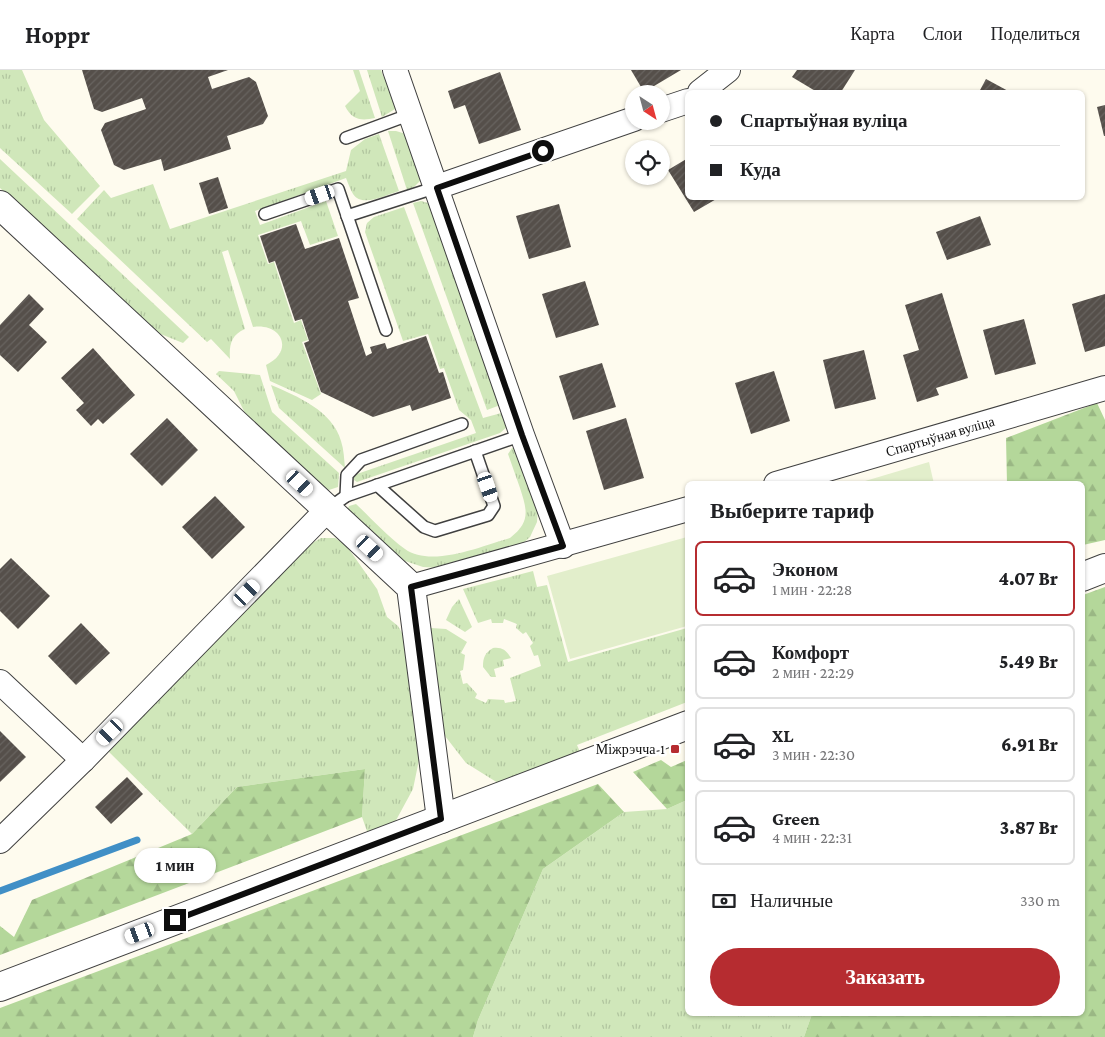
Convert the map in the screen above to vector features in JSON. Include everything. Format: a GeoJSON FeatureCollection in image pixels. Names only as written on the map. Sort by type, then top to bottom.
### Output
{"type":"FeatureCollection","features":[{"type":"Feature","properties":{"kind":"street"},"geometry":{"type":"LineString","coordinates":[[395,70],[522,435],[563,546]]}},
{"type":"Feature","properties":{"kind":"street"},"geometry":{"type":"LineString","coordinates":[[703,90],[728,70]]}},
{"type":"Feature","properties":{"kind":"street"},"geometry":{"type":"LineString","coordinates":[[670,107],[685,102]]}},
{"type":"Feature","properties":{"kind":"street"},"geometry":{"type":"LineString","coordinates":[[437,188],[625,122]]}},
{"type":"Feature","properties":{"kind":"street"},"geometry":{"type":"LineString","coordinates":[[0,205],[337,502],[411,587],[441,819]]}},
{"type":"Feature","properties":{"kind":"street","name":"Спартыўная вуліца"},"geometry":{"type":"LineString","coordinates":[[786,481],[1105,388]]}},
{"type":"Feature","properties":{"kind":"street"},"geometry":{"type":"LineString","coordinates":[[0,841],[83,760],[337,502]]}},
{"type":"Feature","properties":{"kind":"street"},"geometry":{"type":"LineString","coordinates":[[411,587],[563,546],[685,510]]}},
{"type":"Feature","properties":{"kind":"street"},"geometry":{"type":"LineString","coordinates":[[1085,576],[1105,568]]}},
{"type":"Feature","properties":{"kind":"street"},"geometry":{"type":"LineString","coordinates":[[0,682],[83,760]]}},
{"type":"Feature","properties":{"kind":"street"},"geometry":{"type":"LineString","coordinates":[[0,986],[685,726]]}},
{"type":"Feature","properties":{"kind":"lane"},"geometry":{"type":"LineString","coordinates":[[346,138],[411,114]]}},
{"type":"Feature","properties":{"kind":"lane"},"geometry":{"type":"LineString","coordinates":[[347,216],[437,188]]}},
{"type":"Feature","properties":{"kind":"lane"},"geometry":{"type":"LineString","coordinates":[[266,214],[338,189],[386,330]]}},
{"type":"Feature","properties":{"kind":"lane"},"geometry":{"type":"LineString","coordinates":[[337,502],[346,475],[361,460],[462,424]]}},
{"type":"Feature","properties":{"kind":"lane"},"geometry":{"type":"LineString","coordinates":[[337,502],[377,485],[522,435]]}},
{"type":"Feature","properties":{"kind":"lane"},"geometry":{"type":"LineString","coordinates":[[377,485],[424,527],[435,532],[488,515],[494,506],[475,451]]}},
{"type":"Feature","properties":{"kind":"green space"},"geometry":{"type":"Polygon","coordinates":[[[0,70],[22,70],[44,120],[100,186],[72,214],[0,148],[0,70]]]}},
{"type":"Feature","properties":{"kind":"green space"},"geometry":{"type":"Polygon","coordinates":[[[353,70],[359,70],[375,118],[354,117],[345,106],[360,91],[353,70]]]}},
{"type":"Feature","properties":{"kind":"green space"},"geometry":{"type":"Polygon","coordinates":[[[367,70],[381,70],[383,76],[393,87],[398,102],[395,109],[382,117],[367,70]]]}},
{"type":"Feature","properties":{"kind":"green space"},"geometry":{"type":"Polygon","coordinates":[[[388,131],[406,134],[421,167],[420,181],[414,187],[407,190],[388,131]]]}},
{"type":"Feature","properties":{"kind":"green space"},"geometry":{"type":"Polygon","coordinates":[[[379,134],[399,191],[374,199],[362,200],[353,194],[346,178],[255,211],[260,225],[326,201],[338,236],[310,245],[301,221],[258,235],[268,264],[274,262],[294,323],[301,320],[308,340],[302,342],[321,394],[312,400],[270,381],[266,365],[280,353],[281,340],[272,329],[253,327],[228,250],[222,252],[245,329],[240,331],[232,341],[230,359],[211,339],[207,342],[77,219],[104,190],[111,198],[153,184],[170,229],[346,171],[351,150],[365,139],[379,134]]]}},
{"type":"Feature","properties":{"kind":"green space"},"geometry":{"type":"Polygon","coordinates":[[[0,159],[189,337],[183,343],[153,331],[0,188],[0,159]]]}},
{"type":"Feature","properties":{"kind":"green space"},"geometry":{"type":"Polygon","coordinates":[[[421,201],[428,203],[433,209],[503,404],[487,410],[413,203],[421,201]]]}},
{"type":"Feature","properties":{"kind":"green space"},"geometry":{"type":"Polygon","coordinates":[[[404,207],[483,418],[505,412],[507,427],[500,433],[357,482],[354,480],[354,477],[357,474],[476,433],[471,420],[459,410],[444,368],[440,369],[428,334],[403,341],[365,232],[367,223],[374,217],[404,207]]]}},
{"type":"Feature","properties":{"kind":"green space"},"geometry":{"type":"Polygon","coordinates":[[[219,371],[260,375],[272,412],[339,473],[338,487],[329,490],[321,487],[247,417],[234,391],[216,374],[219,371]]]}},
{"type":"Feature","properties":{"kind":"green space"},"geometry":{"type":"Polygon","coordinates":[[[271,385],[313,406],[330,421],[337,430],[341,441],[345,468],[279,408],[271,385]]]}},
{"type":"Feature","properties":{"kind":"green space"},"geometry":{"type":"Polygon","coordinates":[[[1097,403],[1105,420],[1105,540],[1085,545],[1085,481],[1007,481],[1006,438],[1097,403]]]}},
{"type":"Feature","properties":{"kind":"green space"},"geometry":{"type":"Polygon","coordinates":[[[512,448],[515,448],[538,506],[537,522],[530,537],[519,547],[441,568],[423,567],[402,560],[348,513],[349,506],[356,504],[405,549],[416,554],[428,556],[457,554],[510,538],[521,527],[526,515],[522,496],[508,454],[512,448]]]}},
{"type":"Feature","properties":{"kind":"green space"},"geometry":{"type":"Polygon","coordinates":[[[929,462],[933,481],[865,481],[929,462]]]}},
{"type":"Feature","properties":{"kind":"green space"},"geometry":{"type":"Polygon","coordinates":[[[321,538],[335,538],[346,545],[377,589],[387,617],[398,626],[405,638],[420,755],[413,789],[394,824],[368,834],[362,817],[365,769],[237,787],[192,834],[108,751],[309,545],[321,538]]]}},
{"type":"Feature","properties":{"kind":"green space"},"geometry":{"type":"Polygon","coordinates":[[[685,538],[685,627],[570,659],[547,576],[685,538]]]}},
{"type":"Feature","properties":{"kind":"green space"},"geometry":{"type":"Polygon","coordinates":[[[533,571],[537,587],[547,585],[568,662],[685,629],[685,703],[577,745],[580,752],[498,783],[466,763],[445,736],[430,639],[431,628],[446,629],[467,642],[461,653],[465,655],[463,670],[460,671],[463,684],[467,683],[477,694],[475,698],[486,703],[488,699],[504,700],[505,703],[516,701],[510,678],[541,666],[538,655],[534,656],[530,646],[533,643],[526,632],[523,634],[516,628],[517,624],[504,619],[503,623],[492,623],[491,619],[478,623],[463,589],[533,571]]]}},
{"type":"Feature","properties":{"kind":"green space"},"geometry":{"type":"Polygon","coordinates":[[[1105,587],[1105,1037],[804,1037],[811,1016],[1085,1016],[1085,594],[1105,587]]]}},
{"type":"Feature","properties":{"kind":"green space"},"geometry":{"type":"Polygon","coordinates":[[[459,599],[472,627],[465,632],[446,620],[452,607],[459,599]]]}},
{"type":"Feature","properties":{"kind":"green space"},"geometry":{"type":"Polygon","coordinates":[[[493,648],[504,650],[511,658],[503,660],[504,666],[494,669],[496,677],[491,677],[483,667],[485,656],[493,648]]]}},
{"type":"Feature","properties":{"kind":"green space"},"geometry":{"type":"Polygon","coordinates":[[[661,760],[671,767],[685,761],[685,801],[667,809],[633,772],[661,760]]]}},
{"type":"Feature","properties":{"kind":"green space"},"geometry":{"type":"Polygon","coordinates":[[[365,769],[362,817],[0,955],[0,926],[14,937],[32,900],[192,834],[237,787],[365,769]]]}},
{"type":"Feature","properties":{"kind":"green space"},"geometry":{"type":"Polygon","coordinates":[[[598,784],[624,812],[543,869],[478,1020],[473,1037],[0,1037],[0,1008],[598,784]]]}},
{"type":"Feature","properties":{"kind":"green space"},"geometry":{"type":"Polygon","coordinates":[[[685,801],[685,1016],[811,1016],[804,1037],[473,1037],[478,1020],[543,869],[624,812],[667,809],[685,801]]]}},
{"type":"Feature","properties":{"kind":"building"},"geometry":{"type":"Polygon","coordinates":[[[82,70],[228,70],[208,77],[212,89],[249,77],[256,82],[268,116],[263,124],[227,136],[231,149],[164,171],[161,159],[124,170],[114,165],[101,130],[105,123],[146,109],[142,98],[102,112],[94,109],[82,70]]]}},
{"type":"Feature","properties":{"kind":"building"},"geometry":{"type":"Polygon","coordinates":[[[631,70],[681,70],[656,85],[640,85],[631,70]]]}},
{"type":"Feature","properties":{"kind":"building"},"geometry":{"type":"Polygon","coordinates":[[[797,70],[855,70],[842,90],[814,90],[792,77],[797,70]]]}},
{"type":"Feature","properties":{"kind":"building"},"geometry":{"type":"Polygon","coordinates":[[[500,72],[521,130],[479,144],[465,105],[454,109],[448,91],[500,72]]]}},
{"type":"Feature","properties":{"kind":"building"},"geometry":{"type":"Polygon","coordinates":[[[986,79],[1006,90],[980,90],[986,79]]]}},
{"type":"Feature","properties":{"kind":"building"},"geometry":{"type":"Polygon","coordinates":[[[1105,105],[1105,136],[1104,136],[1097,107],[1105,105]]]}},
{"type":"Feature","properties":{"kind":"building"},"geometry":{"type":"Polygon","coordinates":[[[685,160],[685,197],[670,173],[670,169],[685,160]]]}},
{"type":"Feature","properties":{"kind":"building"},"geometry":{"type":"Polygon","coordinates":[[[218,177],[228,208],[209,214],[199,183],[218,177]]]}},
{"type":"Feature","properties":{"kind":"building"},"geometry":{"type":"Polygon","coordinates":[[[687,200],[715,200],[694,212],[687,200]]]}},
{"type":"Feature","properties":{"kind":"building"},"geometry":{"type":"Polygon","coordinates":[[[559,204],[571,247],[529,259],[516,216],[559,204]]]}},
{"type":"Feature","properties":{"kind":"building"},"geometry":{"type":"Polygon","coordinates":[[[980,216],[991,245],[947,260],[936,232],[980,216]]]}},
{"type":"Feature","properties":{"kind":"building"},"geometry":{"type":"Polygon","coordinates":[[[296,224],[305,249],[339,238],[359,298],[348,301],[366,356],[372,353],[370,347],[385,343],[387,349],[426,336],[439,373],[443,372],[451,398],[412,411],[410,405],[373,417],[321,392],[304,343],[309,341],[302,319],[295,321],[275,261],[269,263],[260,236],[296,224]]]}},
{"type":"Feature","properties":{"kind":"building"},"geometry":{"type":"Polygon","coordinates":[[[585,281],[599,325],[556,338],[542,294],[585,281]]]}},
{"type":"Feature","properties":{"kind":"building"},"geometry":{"type":"Polygon","coordinates":[[[942,293],[968,378],[936,388],[939,395],[917,402],[903,355],[919,350],[905,305],[942,293]]]}},
{"type":"Feature","properties":{"kind":"building"},"geometry":{"type":"Polygon","coordinates":[[[29,294],[44,309],[29,325],[47,342],[18,372],[0,355],[0,325],[29,294]]]}},
{"type":"Feature","properties":{"kind":"building"},"geometry":{"type":"Polygon","coordinates":[[[1105,294],[1105,346],[1085,352],[1072,304],[1105,294]]]}},
{"type":"Feature","properties":{"kind":"building"},"geometry":{"type":"Polygon","coordinates":[[[1024,319],[1036,364],[995,375],[983,330],[1024,319]]]}},
{"type":"Feature","properties":{"kind":"building"},"geometry":{"type":"Polygon","coordinates":[[[93,348],[135,395],[103,424],[98,419],[91,426],[76,410],[84,403],[61,378],[93,348]]]}},
{"type":"Feature","properties":{"kind":"building"},"geometry":{"type":"Polygon","coordinates":[[[864,350],[876,399],[835,409],[823,360],[864,350]]]}},
{"type":"Feature","properties":{"kind":"building"},"geometry":{"type":"Polygon","coordinates":[[[602,363],[616,407],[573,420],[559,376],[602,363]]]}},
{"type":"Feature","properties":{"kind":"building"},"geometry":{"type":"Polygon","coordinates":[[[774,371],[790,421],[751,434],[735,383],[774,371]]]}},
{"type":"Feature","properties":{"kind":"building"},"geometry":{"type":"Polygon","coordinates":[[[167,418],[198,450],[162,486],[130,454],[167,418]]]}},
{"type":"Feature","properties":{"kind":"building"},"geometry":{"type":"Polygon","coordinates":[[[626,418],[644,478],[604,490],[586,431],[626,418]]]}},
{"type":"Feature","properties":{"kind":"building"},"geometry":{"type":"Polygon","coordinates":[[[215,496],[245,527],[212,559],[182,527],[215,496]]]}},
{"type":"Feature","properties":{"kind":"building"},"geometry":{"type":"Polygon","coordinates":[[[11,558],[50,596],[18,629],[0,611],[0,569],[11,558]]]}},
{"type":"Feature","properties":{"kind":"building"},"geometry":{"type":"Polygon","coordinates":[[[81,623],[110,653],[76,685],[48,656],[81,623]]]}},
{"type":"Feature","properties":{"kind":"building"},"geometry":{"type":"Polygon","coordinates":[[[0,731],[26,757],[0,782],[0,731]]]}},
{"type":"Feature","properties":{"kind":"building"},"geometry":{"type":"Polygon","coordinates":[[[127,777],[143,794],[111,824],[95,807],[127,777]]]}},
{"type":"Feature","properties":{"kind":"waterway"},"geometry":{"type":"LineString","coordinates":[[0,891],[137,840]]}},
{"type":"Feature","properties":{"kind":"place","name":"Міжрэчча-1"},"geometry":{"type":"Point","coordinates":[675,749]}},
{"type":"Feature","properties":{"kind":"route"},"geometry":{"type":"LineString","coordinates":[[175,920],[441,819],[411,587],[563,546],[522,435],[437,188],[543,151]]}}]}
